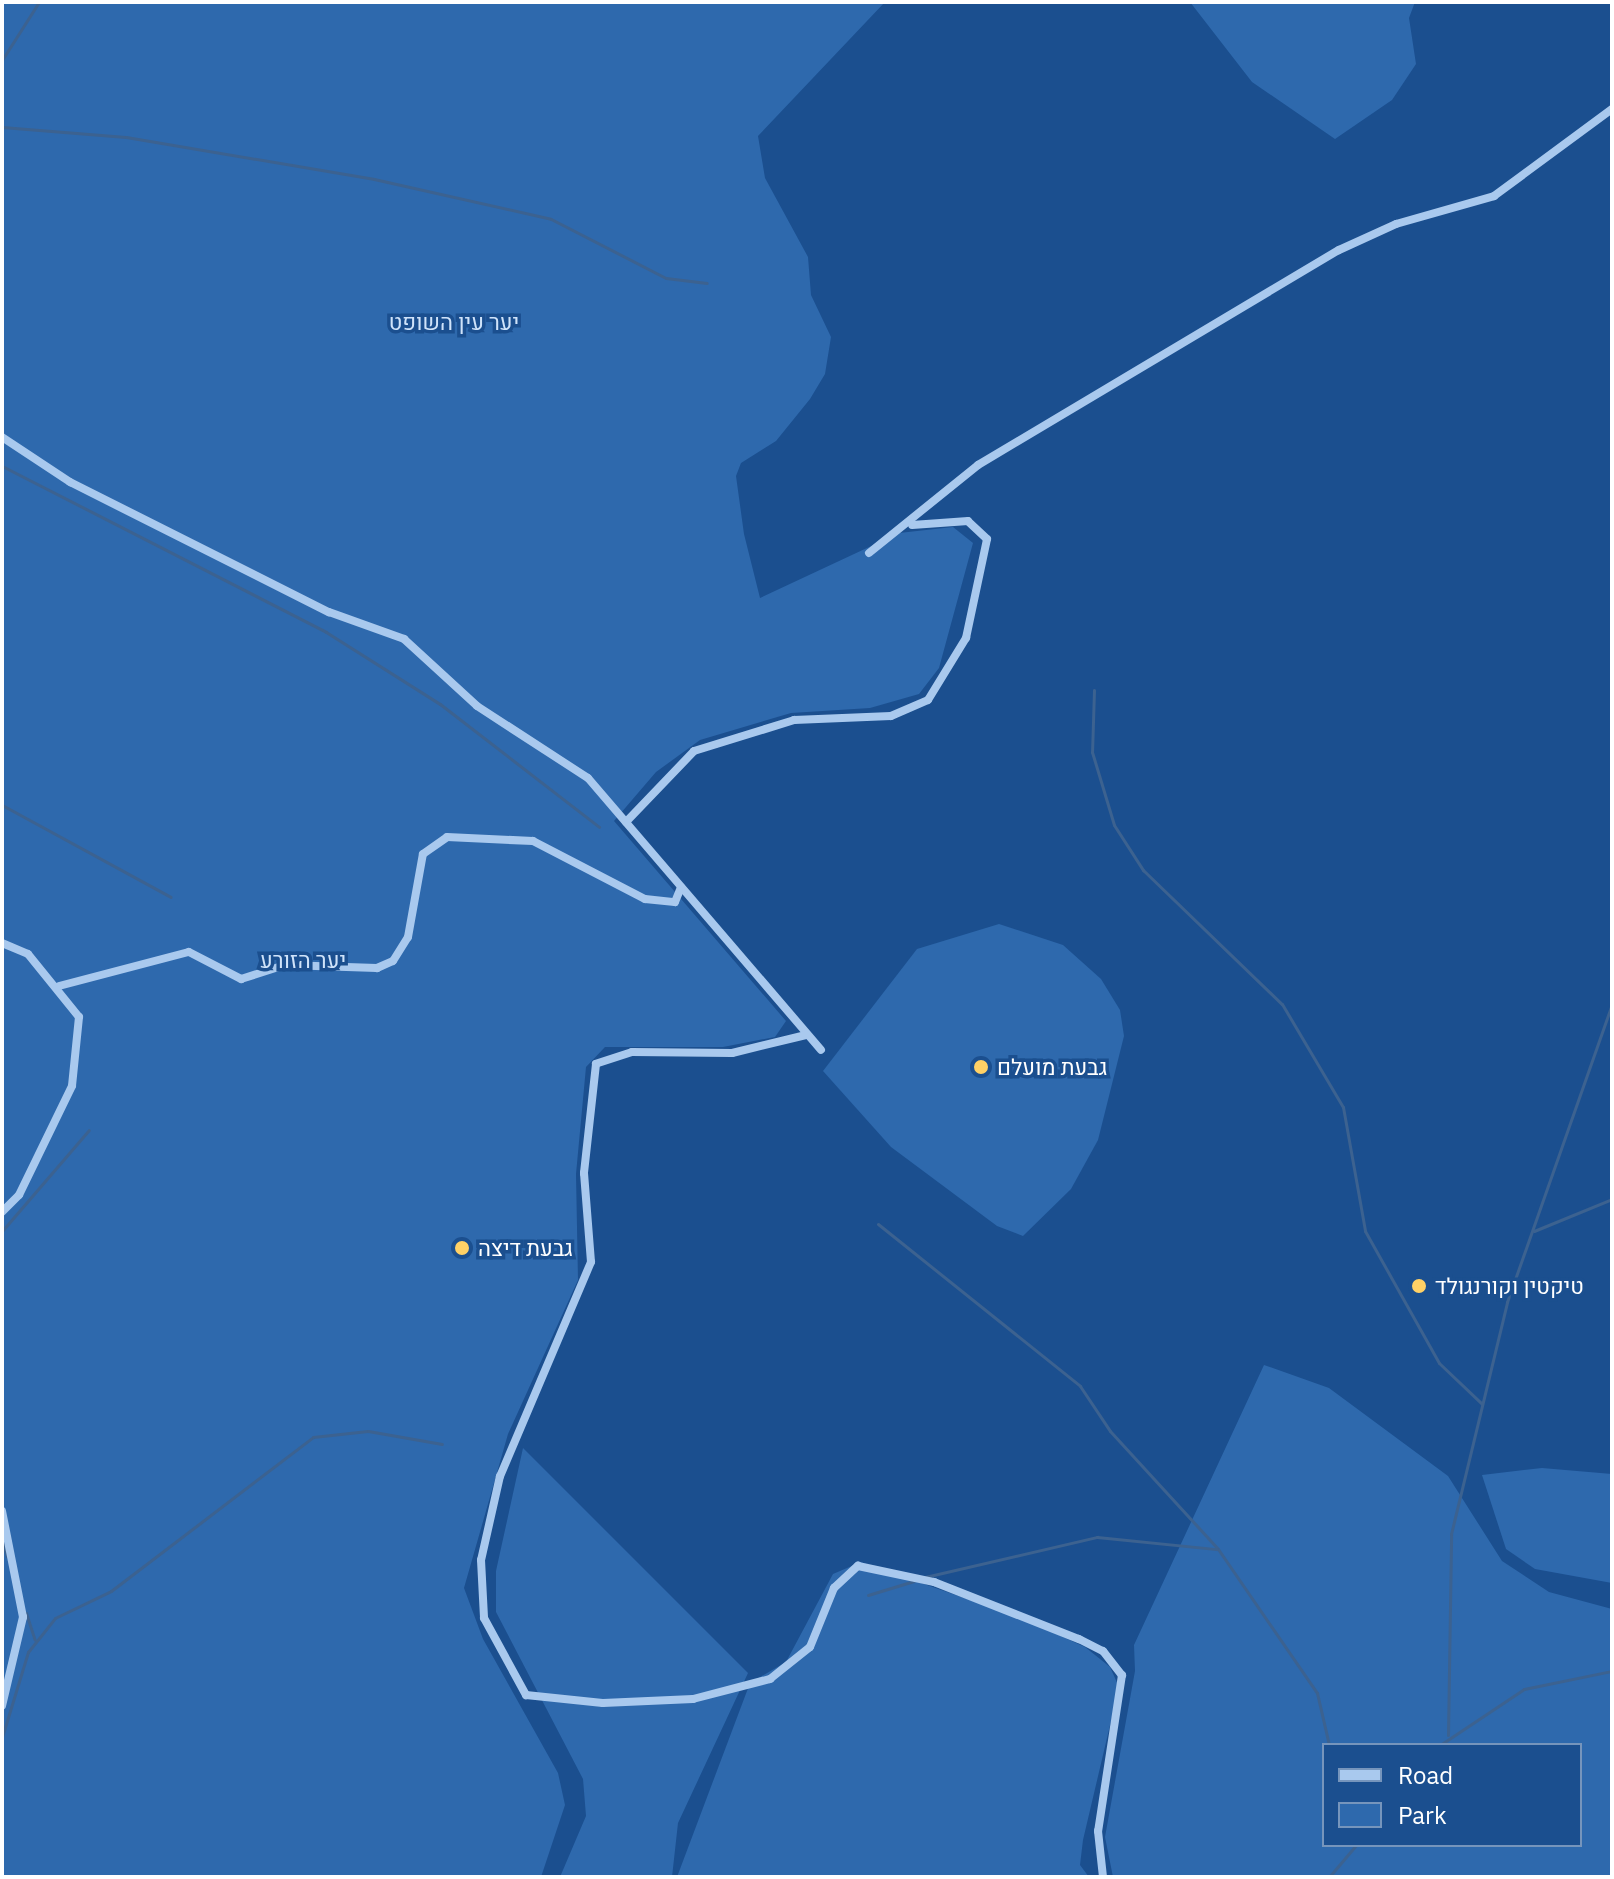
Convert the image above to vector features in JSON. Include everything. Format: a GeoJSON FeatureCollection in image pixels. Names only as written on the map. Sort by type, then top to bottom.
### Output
{"type":"FeatureCollection","features":[{"type":"Feature","properties":{"kind":"street"},"geometry":{"type":"LineString","coordinates":[[869,553],[912,525],[978,465],[1339,250],[1396,224],[1494,196],[1612,109]]}},
{"type":"Feature","properties":{"kind":"street"},"geometry":{"type":"LineString","coordinates":[[2,437],[70,482],[329,612],[404,639],[477,706],[588,778],[821,1050]]}},
{"type":"Feature","properties":{"kind":"street"},"geometry":{"type":"LineString","coordinates":[[626,822],[694,751],[794,720],[891,716],[928,700],[969,630],[987,539],[968,521],[912,525]]}},
{"type":"Feature","properties":{"kind":"street"},"geometry":{"type":"LineString","coordinates":[[59,986],[189,952],[241,979],[285,965],[377,968],[393,961],[405,943],[423,854],[447,837],[533,841],[645,899],[675,902],[681,887]]}},
{"type":"Feature","properties":{"kind":"street"},"geometry":{"type":"LineString","coordinates":[[2,943],[17,944],[34,970],[59,986],[79,1017],[72,1086],[19,1195],[2,1212]]}},
{"type":"Feature","properties":{"kind":"street"},"geometry":{"type":"LineString","coordinates":[[806,1035],[732,1053],[632,1052],[596,1064],[584,1173],[591,1262],[500,1476],[481,1560],[484,1618],[526,1695],[603,1703],[693,1699],[770,1679],[810,1647],[834,1588],[858,1566],[934,1582],[1079,1639],[1103,1651],[1122,1675],[1098,1831],[1103,1877]]}},
{"type":"Feature","properties":{"kind":"street"},"geometry":{"type":"LineString","coordinates":[[2,1511],[23,1617],[2,1706]]}},
{"type":"Feature","properties":{"kind":"green space"},"geometry":{"type":"Polygon","coordinates":[[[2,2],[885,2],[758,136],[765,178],[808,257],[811,295],[831,337],[825,374],[810,399],[776,441],[741,463],[736,476],[744,534],[760,598],[899,533],[953,527],[973,543],[939,668],[919,694],[870,708],[791,713],[700,740],[656,772],[614,821],[786,1021],[775,1037],[723,1047],[605,1047],[586,1067],[576,1174],[578,1280],[508,1434],[464,1588],[483,1639],[558,1773],[565,1805],[541,1877],[2,1877],[2,2]]]}},
{"type":"Feature","properties":{"kind":"green space"},"geometry":{"type":"Polygon","coordinates":[[[1190,2],[1415,2],[1409,18],[1416,64],[1392,100],[1335,139],[1252,82],[1190,2]]]}},
{"type":"Feature","properties":{"kind":"green space"},"geometry":{"type":"Polygon","coordinates":[[[999,924],[1063,945],[1101,979],[1120,1010],[1124,1036],[1098,1140],[1071,1189],[1023,1236],[997,1226],[891,1147],[823,1071],[917,949],[999,924]]]}},
{"type":"Feature","properties":{"kind":"green space"},"geometry":{"type":"Polygon","coordinates":[[[1264,1365],[1329,1388],[1448,1476],[1502,1561],[1549,1592],[1612,1609],[1612,1877],[1113,1877],[1105,1837],[1135,1671],[1134,1645],[1264,1365]]]}},
{"type":"Feature","properties":{"kind":"green space"},"geometry":{"type":"Polygon","coordinates":[[[523,1448],[748,1673],[678,1823],[672,1877],[560,1877],[586,1816],[583,1779],[496,1612],[496,1571],[523,1448]]]}},
{"type":"Feature","properties":{"kind":"green space"},"geometry":{"type":"Polygon","coordinates":[[[1542,1468],[1612,1474],[1612,1583],[1535,1569],[1506,1549],[1482,1475],[1542,1468]]]}},
{"type":"Feature","properties":{"kind":"green space"},"geometry":{"type":"Polygon","coordinates":[[[861,1562],[1019,1617],[1085,1647],[1110,1667],[1119,1687],[1083,1840],[1080,1865],[1089,1877],[677,1877],[750,1683],[786,1662],[833,1574],[861,1562]]]}},
{"type":"Feature","properties":{"kind":"waterway"},"geometry":{"type":"LineString","coordinates":[[2,60],[39,2]]}},
{"type":"Feature","properties":{"kind":"waterway"},"geometry":{"type":"LineString","coordinates":[[2,127],[126,137],[374,179],[551,219],[666,278],[707,283]]}},
{"type":"Feature","properties":{"kind":"waterway"},"geometry":{"type":"LineString","coordinates":[[2,466],[326,632],[440,704],[599,827]]}},
{"type":"Feature","properties":{"kind":"waterway"},"geometry":{"type":"LineString","coordinates":[[1094,690],[1092,752],[1114,825],[1143,870],[1282,1004],[1343,1107],[1365,1231],[1439,1363],[1482,1404]]}},
{"type":"Feature","properties":{"kind":"waterway"},"geometry":{"type":"LineString","coordinates":[[2,805],[171,897]]}},
{"type":"Feature","properties":{"kind":"waterway"},"geometry":{"type":"LineString","coordinates":[[1448,1735],[1451,1534],[1507,1302],[1612,1004]]}},
{"type":"Feature","properties":{"kind":"waterway"},"geometry":{"type":"LineString","coordinates":[[2,1231],[89,1130]]}},
{"type":"Feature","properties":{"kind":"waterway"},"geometry":{"type":"LineString","coordinates":[[1534,1231],[1612,1199]]}},
{"type":"Feature","properties":{"kind":"waterway"},"geometry":{"type":"LineString","coordinates":[[878,1224],[1080,1386],[1110,1431],[1218,1549],[1317,1693],[1329,1743]]}},
{"type":"Feature","properties":{"kind":"waterway"},"geometry":{"type":"LineString","coordinates":[[2,1737],[28,1652],[55,1618],[111,1591],[313,1437],[368,1431],[442,1444]]}},
{"type":"Feature","properties":{"kind":"waterway"},"geometry":{"type":"LineString","coordinates":[[925,1577],[1097,1537],[1216,1549]]}},
{"type":"Feature","properties":{"kind":"waterway"},"geometry":{"type":"LineString","coordinates":[[2,1541],[7,1556]]}},
{"type":"Feature","properties":{"kind":"waterway"},"geometry":{"type":"LineString","coordinates":[[868,1595],[914,1581]]}},
{"type":"Feature","properties":{"kind":"waterway"},"geometry":{"type":"LineString","coordinates":[[26,1613],[35,1640]]}},
{"type":"Feature","properties":{"kind":"waterway"},"geometry":{"type":"LineString","coordinates":[[1443,1743],[1524,1689],[1612,1671]]}},
{"type":"Feature","properties":{"kind":"waterway"},"geometry":{"type":"LineString","coordinates":[[1329,1877],[1354,1847]]}},
{"type":"Feature","properties":{"kind":"place","name":"גבעת מועלם"},"geometry":{"type":"Point","coordinates":[981,1067]}},
{"type":"Feature","properties":{"kind":"place","name":"גבעת דיצה"},"geometry":{"type":"Point","coordinates":[462,1248]}},
{"type":"Feature","properties":{"kind":"place","name":"טיקטין וקורנגולד"},"geometry":{"type":"Point","coordinates":[1419,1286]}},
{"type":"Feature","properties":{"kind":"park label","name":"יער עין השופט"},"geometry":{"type":"Point","coordinates":[454,322]}},
{"type":"Feature","properties":{"kind":"park label","name":"יער הזורע"},"geometry":{"type":"Point","coordinates":[303,960]}}]}
